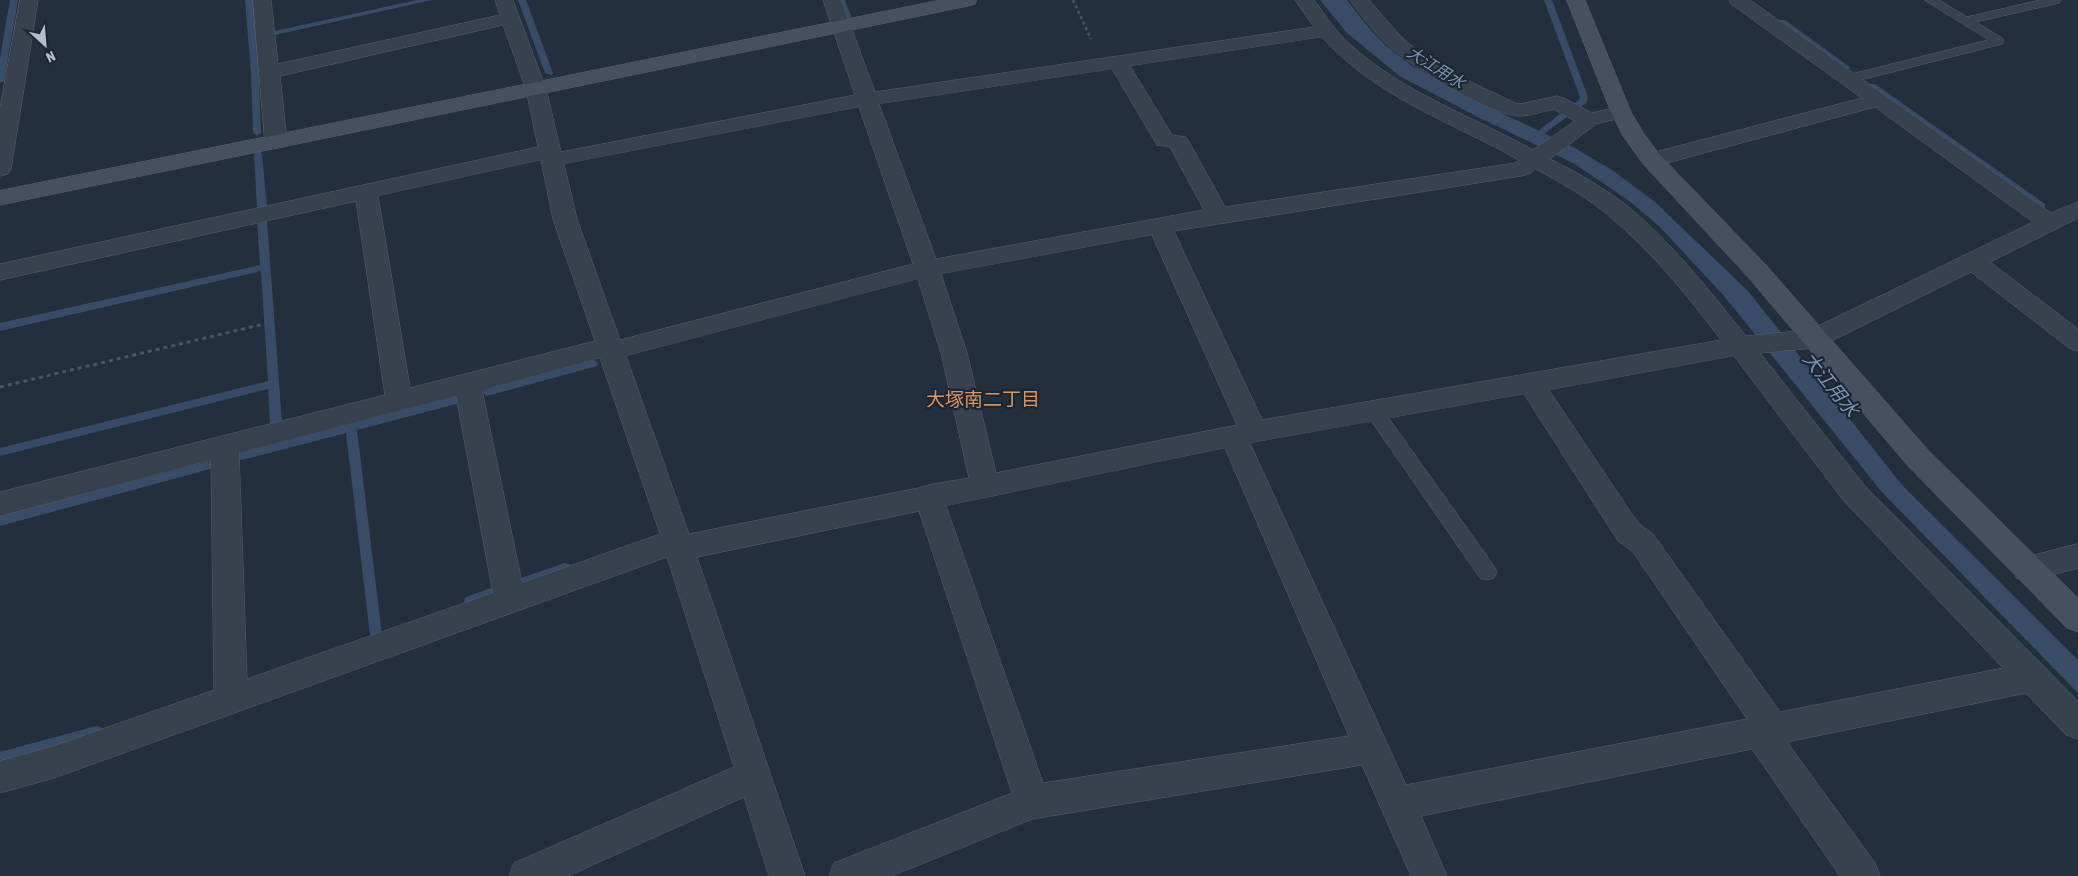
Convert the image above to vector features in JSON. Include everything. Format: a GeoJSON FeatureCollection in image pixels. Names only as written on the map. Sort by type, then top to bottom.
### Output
{"type":"FeatureCollection","features":[{"type":"Feature","properties":{"kind":"street"},"geometry":{"type":"LineString","coordinates":[[0,169],[29,0]]}},
{"type":"Feature","properties":{"kind":"street"},"geometry":{"type":"LineString","coordinates":[[264,0],[276,142]]}},
{"type":"Feature","properties":{"kind":"street"},"geometry":{"type":"LineString","coordinates":[[832,0],[868,99],[954,353],[985,484]]}},
{"type":"Feature","properties":{"kind":"street"},"geometry":{"type":"LineString","coordinates":[[0,198],[968,0]]}},
{"type":"Feature","properties":{"kind":"street"},"geometry":{"type":"LineString","coordinates":[[1304,0],[1327,31],[1345,50],[1396,87],[1536,158],[1582,185],[1617,210],[1654,245],[1700,294],[1854,493],[2078,724]]}},
{"type":"Feature","properties":{"kind":"street"},"geometry":{"type":"LineString","coordinates":[[1359,0],[1398,44],[1422,63],[1471,90],[1508,108],[1520,110],[1558,102],[1585,118]]}},
{"type":"Feature","properties":{"kind":"street"},"geometry":{"type":"LineString","coordinates":[[1576,0],[1621,112],[1634,136],[1652,160],[1757,271],[1918,458],[2078,618]]}},
{"type":"Feature","properties":{"kind":"street"},"geometry":{"type":"LineString","coordinates":[[1738,0],[1878,100],[2062,217],[2078,232]]}},
{"type":"Feature","properties":{"kind":"street"},"geometry":{"type":"LineString","coordinates":[[269,72],[507,9],[536,89],[565,219],[678,544],[787,876]]}},
{"type":"Feature","properties":{"kind":"street"},"geometry":{"type":"LineString","coordinates":[[0,272],[366,192],[551,156],[868,99],[1327,31]]}},
{"type":"Feature","properties":{"kind":"street"},"geometry":{"type":"LineString","coordinates":[[1110,63],[1165,140],[1178,142],[1218,215]]}},
{"type":"Feature","properties":{"kind":"street"},"geometry":{"type":"LineString","coordinates":[[1652,160],[1878,100]]}},
{"type":"Feature","properties":{"kind":"street"},"geometry":{"type":"LineString","coordinates":[[0,504],[467,383],[927,270],[1218,215],[1521,169],[1566,136],[1585,118],[1621,112]]}},
{"type":"Feature","properties":{"kind":"street"},"geometry":{"type":"LineString","coordinates":[[366,192],[399,401]]}},
{"type":"Feature","properties":{"kind":"street"},"geometry":{"type":"LineString","coordinates":[[0,777],[54,762],[510,600],[678,544],[1243,434],[1742,346],[1814,338],[2062,217]]}},
{"type":"Feature","properties":{"kind":"street"},"geometry":{"type":"LineString","coordinates":[[1160,226],[1372,748],[1430,876]]}},
{"type":"Feature","properties":{"kind":"street"},"geometry":{"type":"LineString","coordinates":[[1973,261],[2078,342]]}},
{"type":"Feature","properties":{"kind":"street"},"geometry":{"type":"LineString","coordinates":[[467,383],[510,600]]}},
{"type":"Feature","properties":{"kind":"street"},"geometry":{"type":"LineString","coordinates":[[1531,383],[1628,532],[1644,543],[1862,876]]}},
{"type":"Feature","properties":{"kind":"street"},"geometry":{"type":"LineString","coordinates":[[224,446],[231,698]]}},
{"type":"Feature","properties":{"kind":"street"},"geometry":{"type":"LineString","coordinates":[[928,496],[1032,802]]}},
{"type":"Feature","properties":{"kind":"street"},"geometry":{"type":"LineString","coordinates":[[2027,569],[2078,556]]}},
{"type":"Feature","properties":{"kind":"street"},"geometry":{"type":"LineString","coordinates":[[1398,804],[2032,677]]}},
{"type":"Feature","properties":{"kind":"street"},"geometry":{"type":"LineString","coordinates":[[847,876],[1032,802],[1372,748]]}},
{"type":"Feature","properties":{"kind":"street"},"geometry":{"type":"LineString","coordinates":[[526,876],[754,776]]}},
{"type":"Feature","properties":{"kind":"lane"},"geometry":{"type":"LineString","coordinates":[[1849,80],[1998,41],[1931,0]]}},
{"type":"Feature","properties":{"kind":"lane"},"geometry":{"type":"LineString","coordinates":[[1965,21],[2055,0]]}},
{"type":"Feature","properties":{"kind":"lane"},"geometry":{"type":"LineString","coordinates":[[1374,411],[1487,572]]}},
{"type":"Feature","properties":{"kind":"path"},"geometry":{"type":"LineString","coordinates":[[1073,0],[1110,63]]}},
{"type":"Feature","properties":{"kind":"path"},"geometry":{"type":"LineString","coordinates":[[0,387],[264,324]]}},
{"type":"Feature","properties":{"kind":"water"},"geometry":{"type":"Polygon","coordinates":[[[1320,0],[1347,0],[1386,46],[1411,65],[1465,96],[1573,147],[1612,170],[1655,202],[1748,291],[1902,485],[2078,660],[2078,693],[1881,491],[1725,297],[1659,226],[1628,200],[1573,163],[1401,77],[1347,33],[1320,0]]]}},
{"type":"Feature","properties":{"kind":"waterway"},"geometry":{"type":"LineString","coordinates":[[0,81],[14,0]]}},
{"type":"Feature","properties":{"kind":"waterway"},"geometry":{"type":"LineString","coordinates":[[249,0],[255,73],[257,133]]}},
{"type":"Feature","properties":{"kind":"waterway"},"geometry":{"type":"LineString","coordinates":[[275,33],[428,0]]}},
{"type":"Feature","properties":{"kind":"waterway"},"geometry":{"type":"LineString","coordinates":[[522,0],[549,73]]}},
{"type":"Feature","properties":{"kind":"waterway"},"geometry":{"type":"LineString","coordinates":[[841,0],[847,16]]}},
{"type":"Feature","properties":{"kind":"waterway","name":"大江用水"},"geometry":{"type":"LineString","coordinates":[[1538,135],[1583,101],[1584,97],[1548,0]]}},
{"type":"Feature","properties":{"kind":"waterway"},"geometry":{"type":"LineString","coordinates":[[1782,22],[1847,68]]}},
{"type":"Feature","properties":{"kind":"waterway"},"geometry":{"type":"LineString","coordinates":[[1872,86],[2042,206]]}},
{"type":"Feature","properties":{"kind":"waterway"},"geometry":{"type":"LineString","coordinates":[[258,153],[262,208]]}},
{"type":"Feature","properties":{"kind":"waterway"},"geometry":{"type":"LineString","coordinates":[[262,220],[276,423]]}},
{"type":"Feature","properties":{"kind":"waterway"},"geometry":{"type":"LineString","coordinates":[[0,327],[265,267]]}},
{"type":"Feature","properties":{"kind":"waterway"},"geometry":{"type":"LineString","coordinates":[[487,392],[593,363]]}},
{"type":"Feature","properties":{"kind":"waterway"},"geometry":{"type":"LineString","coordinates":[[0,452],[273,384]]}},
{"type":"Feature","properties":{"kind":"waterway"},"geometry":{"type":"LineString","coordinates":[[242,456],[456,400]]}},
{"type":"Feature","properties":{"kind":"waterway"},"geometry":{"type":"LineString","coordinates":[[351,428],[376,635]]}},
{"type":"Feature","properties":{"kind":"waterway"},"geometry":{"type":"LineString","coordinates":[[0,521],[210,465]]}},
{"type":"Feature","properties":{"kind":"waterway"},"geometry":{"type":"LineString","coordinates":[[525,582],[565,568]]}},
{"type":"Feature","properties":{"kind":"waterway"},"geometry":{"type":"LineString","coordinates":[[470,601],[491,593]]}},
{"type":"Feature","properties":{"kind":"waterway"},"geometry":{"type":"LineString","coordinates":[[0,759],[96,732]]}},
{"type":"Feature","properties":{"kind":"district","name":"大塚南二丁目"},"geometry":{"type":"Point","coordinates":[983,399]}}]}
